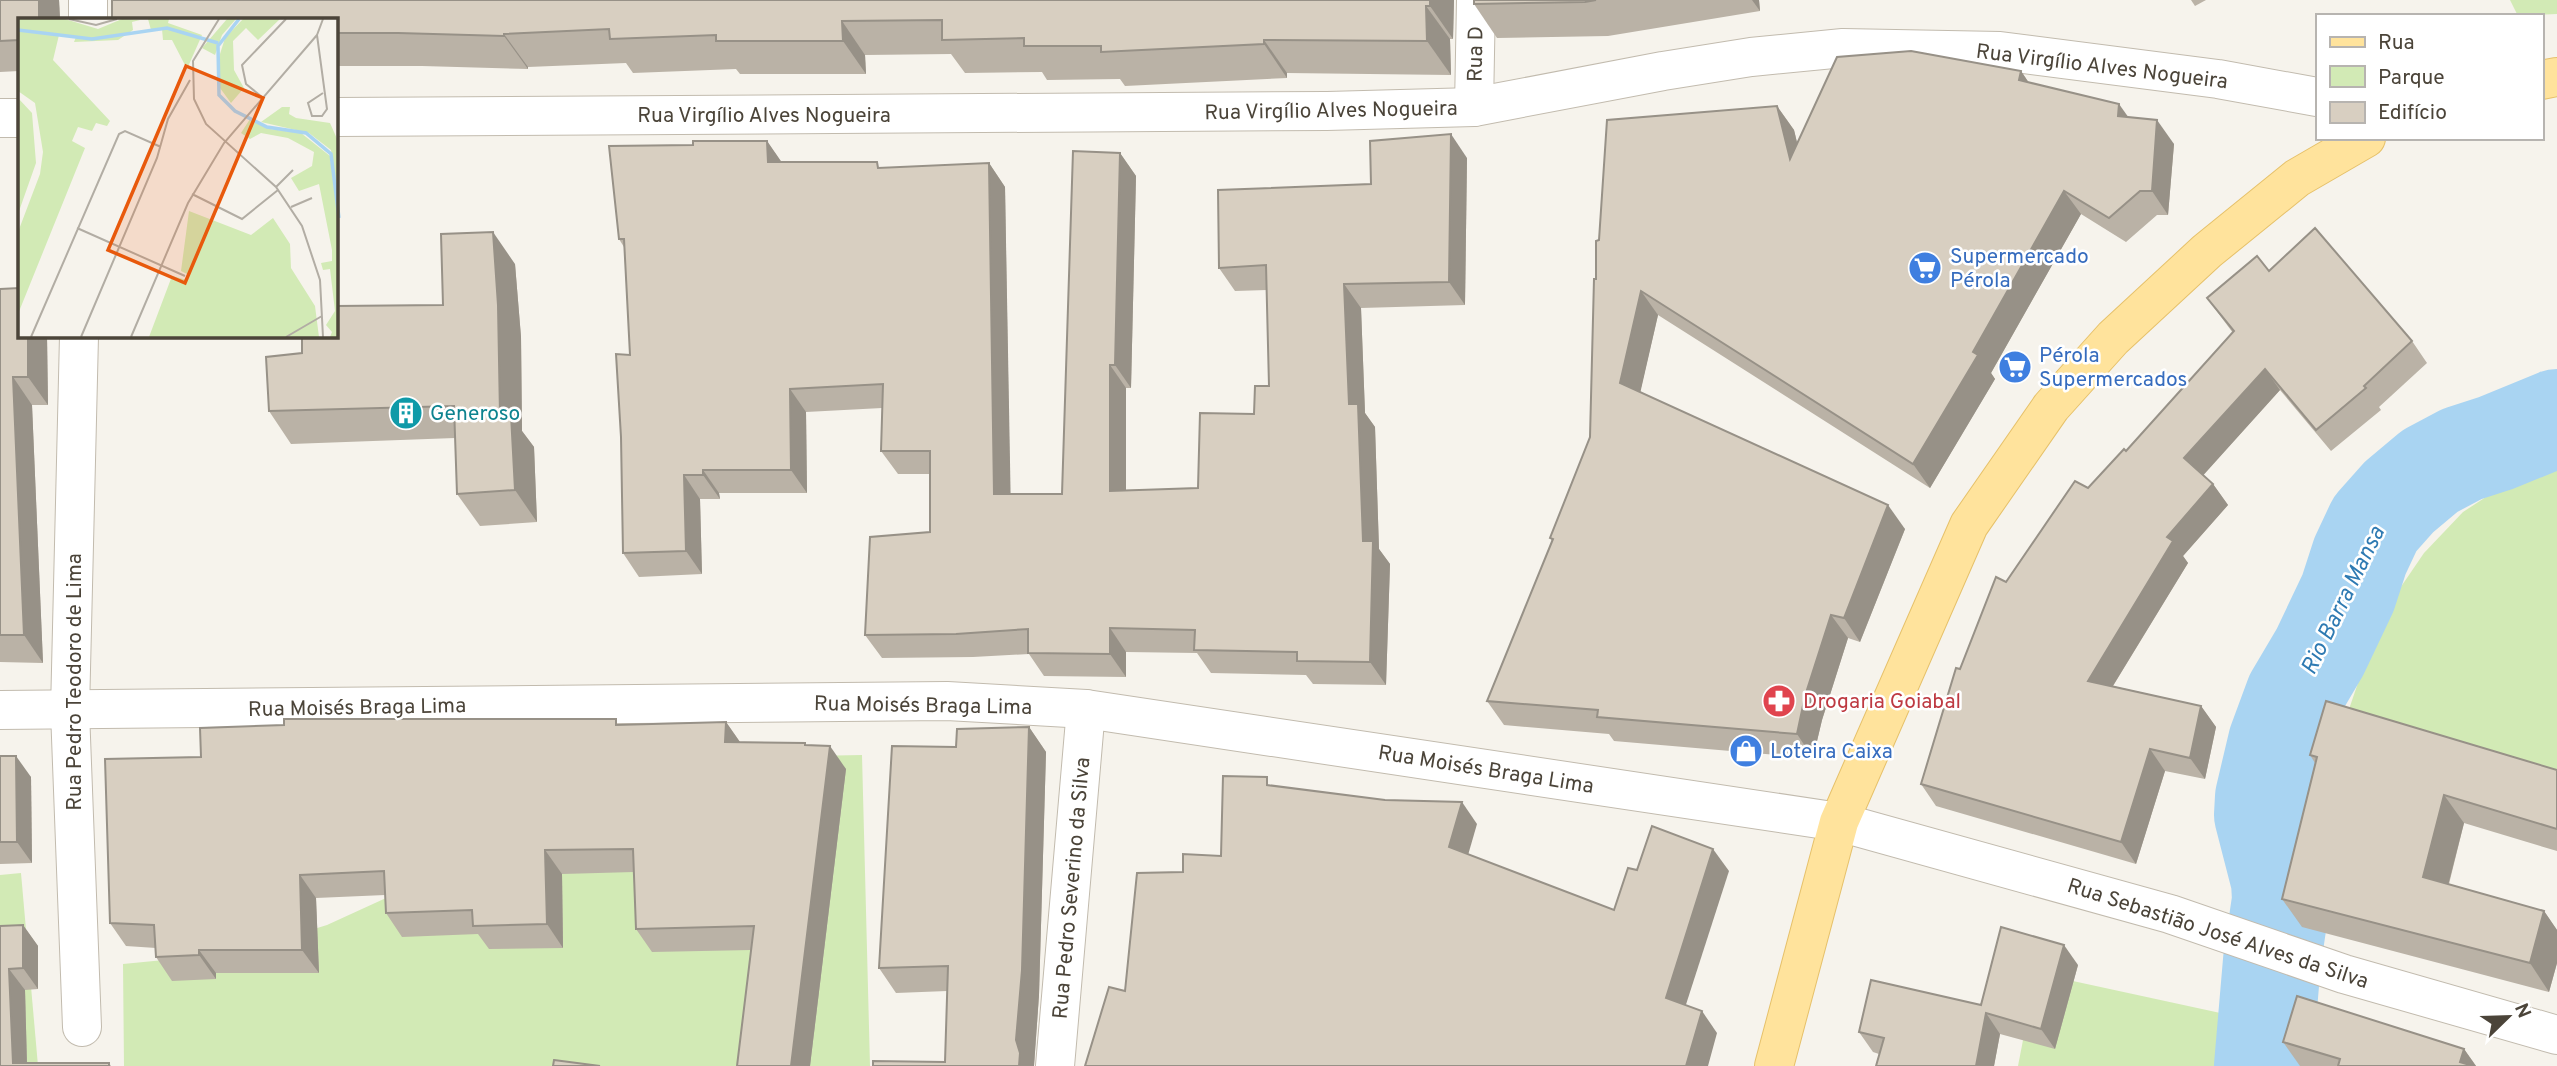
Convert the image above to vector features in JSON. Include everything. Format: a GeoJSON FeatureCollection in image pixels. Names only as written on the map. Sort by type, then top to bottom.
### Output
{"type":"FeatureCollection","features":[{"type":"Feature","properties":{"kind":"main road"},"geometry":{"type":"LineString","coordinates":[[1774,1066],[1839,822],[1969,525],[2051,407],[2113,338],[2207,251],[2297,178],[2363,140]]}},
{"type":"Feature","properties":{"kind":"street"},"geometry":{"type":"LineString","coordinates":[[88,0],[88,18]]}},
{"type":"Feature","properties":{"kind":"street","name":"Rua D"},"geometry":{"type":"LineString","coordinates":[[1474,107],[1476,0]]}},
{"type":"Feature","properties":{"kind":"street","name":"Rua Virgílio Alves Nogueira"},"geometry":{"type":"LineString","coordinates":[[338,117],[1313,111],[1474,107],[1751,57],[1843,48],[2000,51],[2218,79],[2316,97]]}},
{"type":"Feature","properties":{"kind":"street"},"geometry":{"type":"LineString","coordinates":[[0,118],[18,118]]}},
{"type":"Feature","properties":{"kind":"street","name":"Rua Pedro Teodoro de Lima"},"geometry":{"type":"LineString","coordinates":[[79,338],[70,711],[82,1027]]}},
{"type":"Feature","properties":{"kind":"street","name":"Rua Moisés Braga Lima"},"geometry":{"type":"LineString","coordinates":[[0,710],[947,701],[1086,709],[1839,822]]}},
{"type":"Feature","properties":{"kind":"street","name":"Rua Pedro Severino da Silva"},"geometry":{"type":"LineString","coordinates":[[1055,1066],[1086,709]]}},
{"type":"Feature","properties":{"kind":"street","name":"Rua Sebastião José Alves da Silva"},"geometry":{"type":"LineString","coordinates":[[1839,822],[2170,914],[2344,974],[2557,1035]]}},
{"type":"Feature","properties":{"kind":"green space"},"geometry":{"type":"Polygon","coordinates":[[[2510,0],[2557,0],[2557,14],[2517,14],[2510,0]]]}},
{"type":"Feature","properties":{"kind":"green space"},"geometry":{"type":"Polygon","coordinates":[[[2557,454],[2557,780],[2347,715],[2381,616],[2424,553],[2463,512],[2535,465],[2557,454]]]}},
{"type":"Feature","properties":{"kind":"green space"},"geometry":{"type":"Polygon","coordinates":[[[862,755],[870,1066],[124,1066],[123,964],[236,953],[327,925],[480,855],[810,756],[862,755]]]}},
{"type":"Feature","properties":{"kind":"green space"},"geometry":{"type":"Polygon","coordinates":[[[21,873],[38,1066],[0,1066],[0,875],[21,873]]]}},
{"type":"Feature","properties":{"kind":"green space"},"geometry":{"type":"Polygon","coordinates":[[[2036,973],[2248,1019],[2244,1066],[2018,1066],[2036,973]]]}},
{"type":"Feature","properties":{"kind":"building"},"geometry":{"type":"Polygon","coordinates":[[[0,0],[39,0],[39,18],[18,18],[18,40],[0,41],[0,0]]]}},
{"type":"Feature","properties":{"kind":"building"},"geometry":{"type":"Polygon","coordinates":[[[112,0],[1430,0],[1430,6],[1426,6],[1427,41],[1264,40],[1264,44],[1101,52],[1101,46],[1024,46],[1024,38],[942,40],[942,20],[842,21],[843,41],[716,41],[716,35],[610,39],[609,29],[504,36],[338,33],[338,18],[112,18],[112,0]]]}},
{"type":"Feature","properties":{"kind":"building"},"geometry":{"type":"Polygon","coordinates":[[[1474,0],[1596,0],[1474,4],[1474,0]]]}},
{"type":"Feature","properties":{"kind":"building"},"geometry":{"type":"Polygon","coordinates":[[[1911,51],[2021,71],[2019,80],[2119,104],[2118,116],[2157,120],[2152,191],[2140,191],[2109,218],[2064,191],[1973,352],[1978,355],[1913,464],[1641,291],[1620,383],[1888,505],[1844,618],[1831,615],[1805,696],[1797,734],[1597,717],[1598,710],[1487,701],[1553,539],[1550,538],[1590,437],[1596,241],[1599,240],[1607,120],[1777,106],[1790,159],[1837,57],[1911,51]]]}},
{"type":"Feature","properties":{"kind":"building"},"geometry":{"type":"Polygon","coordinates":[[[1451,134],[1449,282],[1344,284],[1349,404],[1358,404],[1363,541],[1373,541],[1370,662],[1297,661],[1297,652],[1194,650],[1195,630],[1110,628],[1110,654],[1028,653],[1028,629],[956,634],[865,635],[870,537],[930,532],[930,451],[881,451],[883,384],[790,389],[791,470],[703,470],[703,475],[684,475],[686,551],[623,553],[616,354],[630,355],[624,239],[619,239],[609,146],[693,145],[693,141],[767,141],[768,162],[877,162],[878,168],[989,163],[994,494],[1062,494],[1073,151],[1120,153],[1115,365],[1110,365],[1110,491],[1198,488],[1200,413],[1254,414],[1255,386],[1269,386],[1266,265],[1219,268],[1218,190],[1371,184],[1370,141],[1451,134]]]}},
{"type":"Feature","properties":{"kind":"building"},"geometry":{"type":"Polygon","coordinates":[[[2315,228],[2412,341],[2364,386],[2366,388],[2316,430],[2265,369],[2184,458],[2213,484],[2167,537],[2173,541],[2088,681],[2201,706],[2190,758],[2150,749],[2121,842],[1921,784],[1956,668],[1960,669],[1996,577],[2006,582],[2075,481],[2088,488],[2124,449],[2126,451],[2234,331],[2207,298],[2257,256],[2269,271],[2315,228]]]}},
{"type":"Feature","properties":{"kind":"building"},"geometry":{"type":"Polygon","coordinates":[[[493,232],[498,305],[500,415],[511,415],[515,490],[457,494],[454,406],[269,411],[266,357],[302,353],[302,338],[338,338],[338,306],[443,305],[441,234],[493,232]]]}},
{"type":"Feature","properties":{"kind":"building"},"geometry":{"type":"Polygon","coordinates":[[[18,288],[18,338],[28,338],[28,377],[13,377],[24,635],[0,635],[0,289],[18,288]]]}},
{"type":"Feature","properties":{"kind":"building"},"geometry":{"type":"Polygon","coordinates":[[[2326,701],[2557,770],[2557,829],[2444,795],[2423,877],[2544,911],[2530,963],[2282,899],[2317,757],[2310,755],[2326,701]]]}},
{"type":"Feature","properties":{"kind":"building"},"geometry":{"type":"Polygon","coordinates":[[[284,719],[616,719],[616,725],[726,722],[725,742],[830,746],[791,1066],[737,1066],[754,926],[636,929],[633,849],[545,850],[547,924],[473,926],[472,910],[386,913],[384,871],[300,875],[302,950],[199,950],[199,955],[156,957],[154,925],[110,923],[105,759],[201,757],[200,728],[284,725],[284,719]]]}},
{"type":"Feature","properties":{"kind":"building"},"geometry":{"type":"Polygon","coordinates":[[[1029,727],[1022,970],[1016,1040],[1020,1053],[1019,1066],[873,1066],[873,1061],[945,1062],[948,966],[879,968],[892,746],[956,747],[957,729],[1029,727]]]}},
{"type":"Feature","properties":{"kind":"building"},"geometry":{"type":"Polygon","coordinates":[[[0,756],[16,756],[17,842],[0,842],[0,756]]]}},
{"type":"Feature","properties":{"kind":"building"},"geometry":{"type":"Polygon","coordinates":[[[1223,776],[1267,777],[1267,785],[1385,800],[1462,802],[1449,847],[1614,910],[1628,868],[1637,870],[1652,826],[1713,849],[1666,998],[1702,1011],[1686,1066],[1085,1066],[1109,987],[1125,991],[1137,873],[1183,872],[1183,854],[1221,856],[1223,776]]]}},
{"type":"Feature","properties":{"kind":"building"},"geometry":{"type":"Polygon","coordinates":[[[23,925],[23,968],[9,969],[13,1063],[109,1063],[109,1066],[0,1066],[0,926],[23,925]]]}},
{"type":"Feature","properties":{"kind":"building"},"geometry":{"type":"Polygon","coordinates":[[[2001,927],[2064,945],[2041,1029],[1986,1013],[1976,1066],[1876,1066],[1884,1038],[1859,1032],[1871,980],[1981,1005],[2001,927]]]}},
{"type":"Feature","properties":{"kind":"building"},"geometry":{"type":"Polygon","coordinates":[[[2297,996],[2464,1049],[2460,1062],[2473,1066],[2338,1066],[2340,1059],[2283,1042],[2297,996]]]}},
{"type":"Feature","properties":{"kind":"building"},"geometry":{"type":"Polygon","coordinates":[[[554,1060],[600,1066],[553,1066],[554,1060]]]}},
{"type":"Feature","properties":{"kind":"waterway","name":"Rio Barra Mansa"},"geometry":{"type":"LineString","coordinates":[[2263,1066],[2272,961],[2281,900],[2280,881],[2263,815],[2264,797],[2277,742],[2294,696],[2320,652],[2348,593],[2360,556],[2375,524],[2399,497],[2430,471],[2462,454],[2557,418]]}},
{"type":"Feature","properties":{"kind":"place","name":"Supermercado Pérola"},"geometry":{"type":"Point","coordinates":[1925,268]}},
{"type":"Feature","properties":{"kind":"place","name":"Pérola Supermercados"},"geometry":{"type":"Point","coordinates":[2015,367]}},
{"type":"Feature","properties":{"kind":"place","name":"Generoso"},"geometry":{"type":"Point","coordinates":[406,413]}},
{"type":"Feature","properties":{"kind":"place","name":"Drogaria Goiabal"},"geometry":{"type":"Point","coordinates":[1779,701]}},
{"type":"Feature","properties":{"kind":"place","name":"Loteira Caixa"},"geometry":{"type":"Point","coordinates":[1746,751]}}]}
